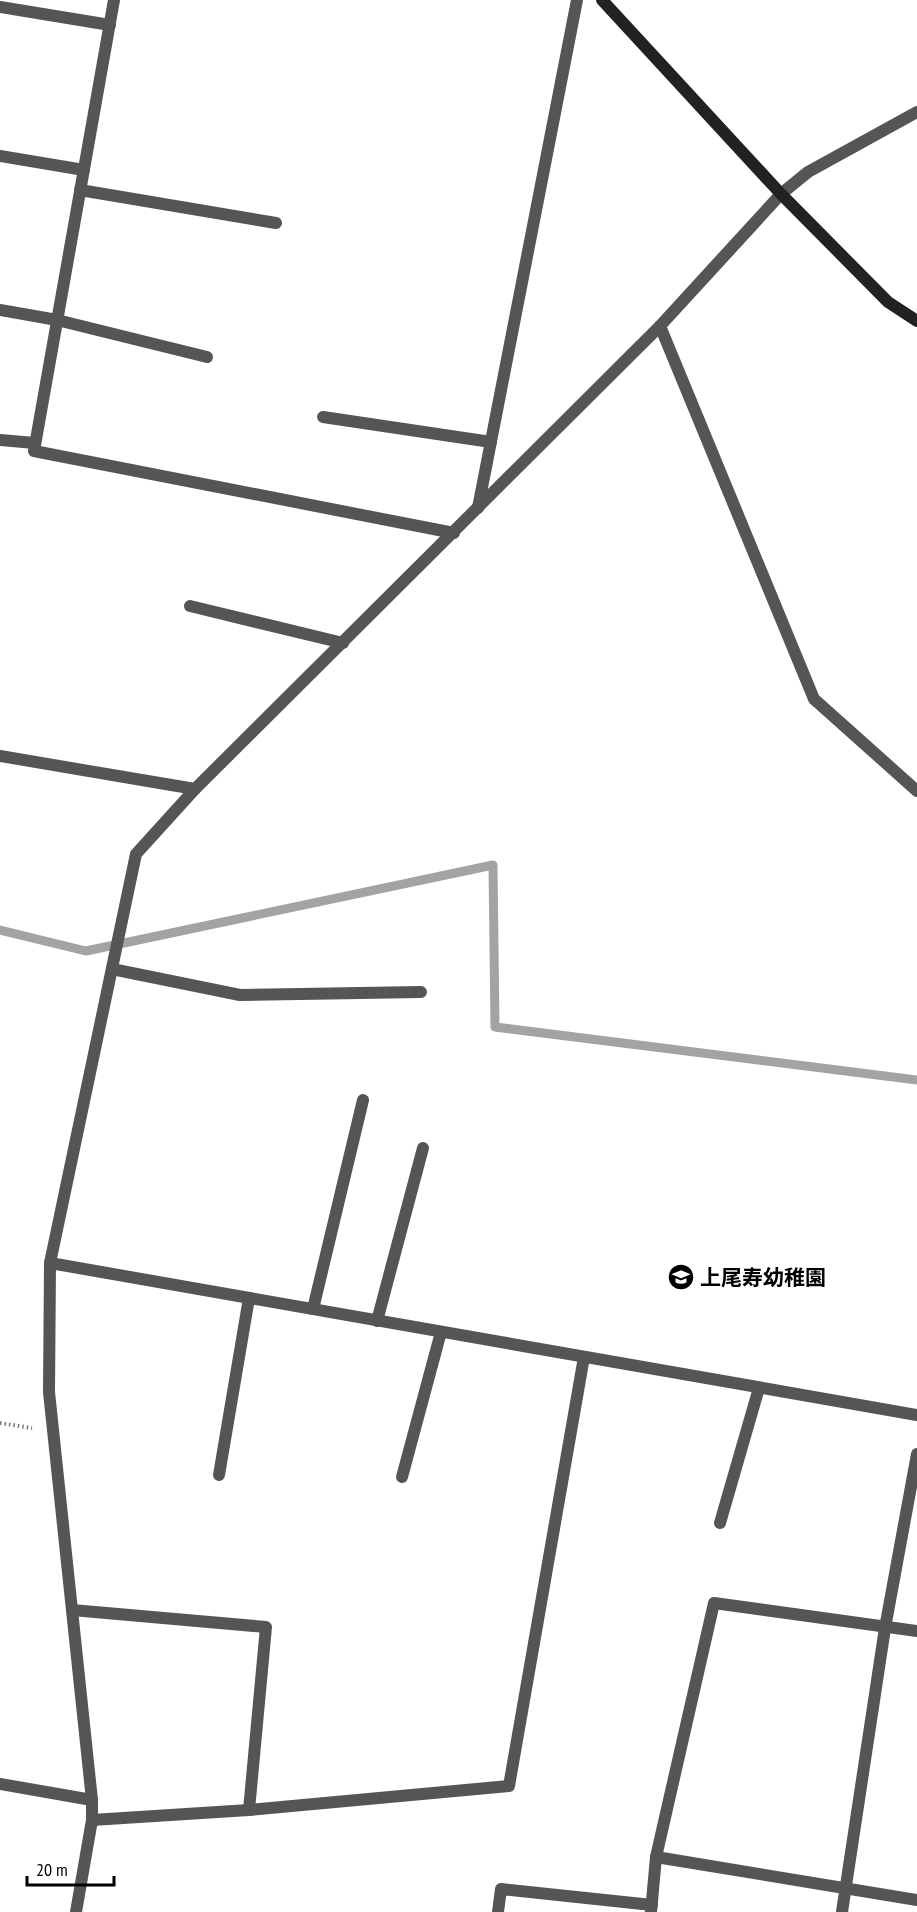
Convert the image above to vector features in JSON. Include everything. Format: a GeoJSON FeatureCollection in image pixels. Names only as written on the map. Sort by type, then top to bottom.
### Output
{"type":"FeatureCollection","features":[{"type":"Feature","properties":{"kind":"street"},"geometry":{"type":"LineString","coordinates":[[114,0],[34,451],[454,534]]}},
{"type":"Feature","properties":{"kind":"street"},"geometry":{"type":"LineString","coordinates":[[478,509],[577,0]]}},
{"type":"Feature","properties":{"kind":"street"},"geometry":{"type":"LineString","coordinates":[[602,0],[781,194],[888,302],[917,321]]}},
{"type":"Feature","properties":{"kind":"street"},"geometry":{"type":"LineString","coordinates":[[0,7],[110,25]]}},
{"type":"Feature","properties":{"kind":"street"},"geometry":{"type":"LineString","coordinates":[[76,1912],[92,1820],[92,1800],[49,1392],[50,1263],[136,854],[195,789],[454,534],[660,326],[781,194],[808,172],[917,112]]}},
{"type":"Feature","properties":{"kind":"street"},"geometry":{"type":"LineString","coordinates":[[0,156],[84,170]]}},
{"type":"Feature","properties":{"kind":"street"},"geometry":{"type":"LineString","coordinates":[[80,190],[276,223]]}},
{"type":"Feature","properties":{"kind":"street"},"geometry":{"type":"LineString","coordinates":[[0,310],[57,320],[207,357]]}},
{"type":"Feature","properties":{"kind":"street"},"geometry":{"type":"LineString","coordinates":[[660,326],[813,699],[917,790]]}},
{"type":"Feature","properties":{"kind":"street"},"geometry":{"type":"LineString","coordinates":[[322,417],[491,442]]}},
{"type":"Feature","properties":{"kind":"street"},"geometry":{"type":"LineString","coordinates":[[0,440],[35,444]]}},
{"type":"Feature","properties":{"kind":"street"},"geometry":{"type":"LineString","coordinates":[[190,606],[343,643]]}},
{"type":"Feature","properties":{"kind":"street"},"geometry":{"type":"LineString","coordinates":[[0,756],[195,789]]}},
{"type":"Feature","properties":{"kind":"street"},"geometry":{"type":"LineString","coordinates":[[112,969],[240,994],[421,992]]}},
{"type":"Feature","properties":{"kind":"street"},"geometry":{"type":"LineString","coordinates":[[313,1310],[363,1100]]}},
{"type":"Feature","properties":{"kind":"street"},"geometry":{"type":"LineString","coordinates":[[377,1320],[423,1148]]}},
{"type":"Feature","properties":{"kind":"street"},"geometry":{"type":"LineString","coordinates":[[50,1263],[917,1415]]}},
{"type":"Feature","properties":{"kind":"street"},"geometry":{"type":"LineString","coordinates":[[219,1475],[249,1298]]}},
{"type":"Feature","properties":{"kind":"street"},"geometry":{"type":"LineString","coordinates":[[402,1478],[441,1332]]}},
{"type":"Feature","properties":{"kind":"street"},"geometry":{"type":"LineString","coordinates":[[92,1820],[249,1810],[509,1786],[584,1357]]}},
{"type":"Feature","properties":{"kind":"street"},"geometry":{"type":"LineString","coordinates":[[720,1523],[759,1388]]}},
{"type":"Feature","properties":{"kind":"street"},"geometry":{"type":"LineString","coordinates":[[842,1912],[885,1628],[917,1454]]}},
{"type":"Feature","properties":{"kind":"street"},"geometry":{"type":"LineString","coordinates":[[498,1912],[501,1889],[651,1908],[656,1857],[714,1604],[917,1631]]}},
{"type":"Feature","properties":{"kind":"street"},"geometry":{"type":"LineString","coordinates":[[72,1610],[266,1627],[249,1810]]}},
{"type":"Feature","properties":{"kind":"street"},"geometry":{"type":"LineString","coordinates":[[0,1784],[92,1800]]}},
{"type":"Feature","properties":{"kind":"street"},"geometry":{"type":"LineString","coordinates":[[656,1857],[917,1900]]}},
{"type":"Feature","properties":{"kind":"path"},"geometry":{"type":"LineString","coordinates":[[0,1423],[53,1431]]}},
{"type":"Feature","properties":{"kind":"waterway"},"geometry":{"type":"LineString","coordinates":[[0,930],[86,951],[493,865],[495,1027],[917,1080]]}},
{"type":"Feature","properties":{"kind":"place","name":"上尾寿幼稚園"},"geometry":{"type":"Point","coordinates":[681,1277]}}]}
